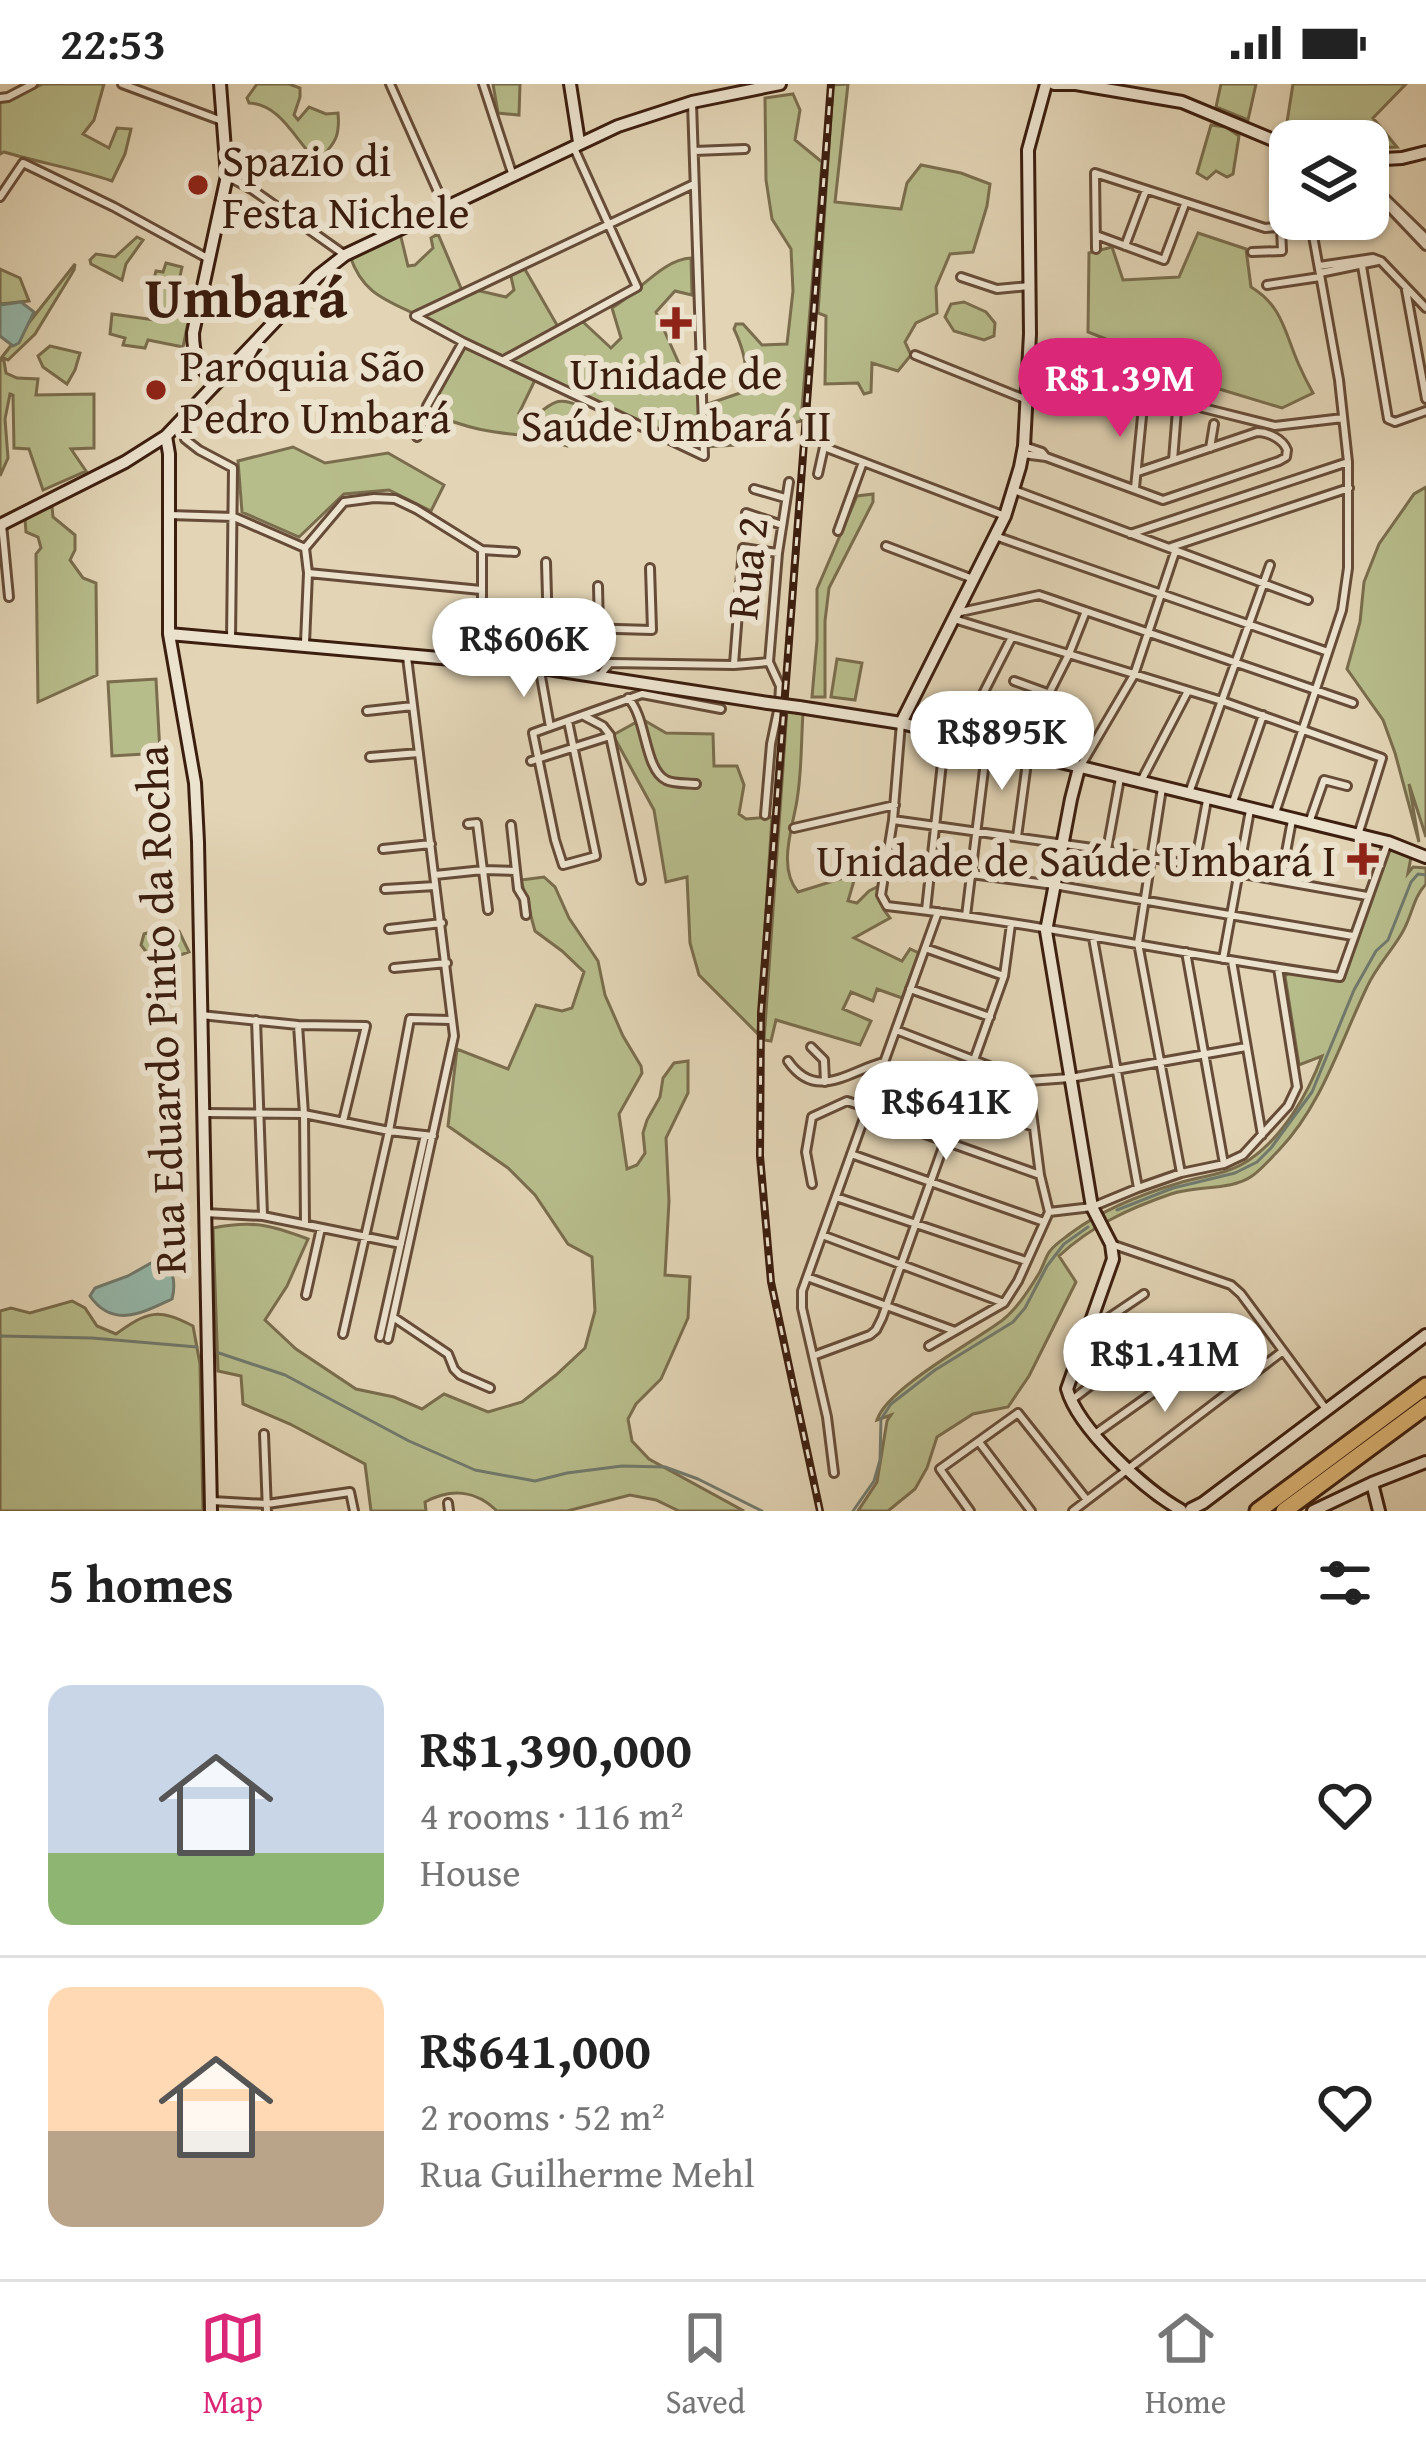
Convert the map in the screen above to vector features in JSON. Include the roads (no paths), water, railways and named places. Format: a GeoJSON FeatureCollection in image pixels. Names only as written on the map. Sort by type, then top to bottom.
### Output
{"type":"FeatureCollection","features":[{"type":"Feature","properties":{"kind":"highway"},"geometry":{"type":"LineString","coordinates":[[1258,1511],[1426,1386]]}},
{"type":"Feature","properties":{"kind":"highway"},"geometry":{"type":"LineString","coordinates":[[1284,1511],[1426,1406]]}},
{"type":"Feature","properties":{"kind":"street"},"geometry":{"type":"LineString","coordinates":[[0,98],[33,84]]}},
{"type":"Feature","properties":{"kind":"street"},"geometry":{"type":"LineString","coordinates":[[122,84],[222,121]]}},
{"type":"Feature","properties":{"kind":"street"},"geometry":{"type":"LineString","coordinates":[[216,382],[199,367],[193,333],[227,176],[220,84]]}},
{"type":"Feature","properties":{"kind":"street"},"geometry":{"type":"LineString","coordinates":[[390,84],[446,208]]}},
{"type":"Feature","properties":{"kind":"street"},"geometry":{"type":"LineString","coordinates":[[483,84],[513,176]]}},
{"type":"Feature","properties":{"kind":"street"},"geometry":{"type":"LineString","coordinates":[[502,361],[637,287],[575,144],[570,84]]}},
{"type":"Feature","properties":{"kind":"street"},"geometry":{"type":"LineString","coordinates":[[8,597],[1,524],[125,462],[166,436],[318,276],[345,255],[618,126],[724,90],[780,84]]}},
{"type":"Feature","properties":{"kind":"street"},"geometry":{"type":"LineString","coordinates":[[1269,138],[1182,101],[1050,84],[1028,150],[1030,286],[1024,450],[1005,516],[901,723],[881,895],[887,906],[1340,977],[1388,842]]}},
{"type":"Feature","properties":{"kind":"street"},"geometry":{"type":"LineString","coordinates":[[692,102],[694,151],[704,456],[415,316],[695,184]]}},
{"type":"Feature","properties":{"kind":"street"},"geometry":{"type":"LineString","coordinates":[[694,151],[745,149]]}},
{"type":"Feature","properties":{"kind":"street"},"geometry":{"type":"LineString","coordinates":[[1389,159],[1426,152]]}},
{"type":"Feature","properties":{"kind":"street"},"geometry":{"type":"LineString","coordinates":[[0,197],[23,164],[210,260]]}},
{"type":"Feature","properties":{"kind":"street"},"geometry":{"type":"LineString","coordinates":[[1096,249],[1095,173],[1269,227]]}},
{"type":"Feature","properties":{"kind":"street"},"geometry":{"type":"LineString","coordinates":[[227,176],[345,255]]}},
{"type":"Feature","properties":{"kind":"street"},"geometry":{"type":"LineString","coordinates":[[1125,246],[1146,190]]}},
{"type":"Feature","properties":{"kind":"street"},"geometry":{"type":"LineString","coordinates":[[1096,235],[1164,260],[1185,204]]}},
{"type":"Feature","properties":{"kind":"street"},"geometry":{"type":"LineString","coordinates":[[1389,205],[1426,242]]}},
{"type":"Feature","properties":{"kind":"street"},"geometry":{"type":"LineString","coordinates":[[1252,252],[1282,251],[1281,240]]}},
{"type":"Feature","properties":{"kind":"street"},"geometry":{"type":"LineString","coordinates":[[1274,815],[1342,610],[1346,580],[1348,462],[1313,240]]}},
{"type":"Feature","properties":{"kind":"street"},"geometry":{"type":"LineString","coordinates":[[1267,285],[1381,261],[1426,308]]}},
{"type":"Feature","properties":{"kind":"street"},"geometry":{"type":"LineString","coordinates":[[1362,262],[1388,418],[1397,421],[1426,411]]}},
{"type":"Feature","properties":{"kind":"street"},"geometry":{"type":"LineString","coordinates":[[961,277],[997,289],[1030,286]]}},
{"type":"Feature","properties":{"kind":"street"},"geometry":{"type":"LineString","coordinates":[[1406,286],[1426,399]]}},
{"type":"Feature","properties":{"kind":"street"},"geometry":{"type":"LineString","coordinates":[[417,437],[428,406],[463,342]]}},
{"type":"Feature","properties":{"kind":"street"},"geometry":{"type":"LineString","coordinates":[[915,355],[1027,400]]}},
{"type":"Feature","properties":{"kind":"street"},"geometry":{"type":"LineString","coordinates":[[1136,379],[1203,408],[1275,426],[1343,418]]}},
{"type":"Feature","properties":{"kind":"street"},"geometry":{"type":"LineString","coordinates":[[1135,490],[1144,396]]}},
{"type":"Feature","properties":{"kind":"street"},"geometry":{"type":"LineString","coordinates":[[1173,460],[1177,410]]}},
{"type":"Feature","properties":{"kind":"street"},"geometry":{"type":"LineString","coordinates":[[1210,448],[1214,424]]}},
{"type":"Feature","properties":{"kind":"street"},"geometry":{"type":"LineString","coordinates":[[1024,450],[1163,500],[1279,461],[1287,452],[1284,443],[1262,432],[1138,472]]}},
{"type":"Feature","properties":{"kind":"street","name":"Rua Eduardo Pinto da Rocha"},"geometry":{"type":"LineString","coordinates":[[166,436],[169,634],[195,783],[211,1506]]}},
{"type":"Feature","properties":{"kind":"street"},"geometry":{"type":"LineString","coordinates":[[185,439],[233,468],[231,640]]}},
{"type":"Feature","properties":{"kind":"street"},"geometry":{"type":"LineString","coordinates":[[818,474],[824,447],[1005,516]]}},
{"type":"Feature","properties":{"kind":"street"},"geometry":{"type":"LineString","coordinates":[[838,531],[863,462]]}},
{"type":"Feature","properties":{"kind":"street"},"geometry":{"type":"LineString","coordinates":[[1130,534],[1348,462]]}},
{"type":"Feature","properties":{"kind":"street","name":"Rua 2"},"geometry":{"type":"LineString","coordinates":[[765,815],[780,686],[769,662],[789,482]]}},
{"type":"Feature","properties":{"kind":"street"},"geometry":{"type":"LineString","coordinates":[[1171,550],[1349,488]]}},
{"type":"Feature","properties":{"kind":"street"},"geometry":{"type":"LineString","coordinates":[[754,489],[786,499]]}},
{"type":"Feature","properties":{"kind":"street"},"geometry":{"type":"LineString","coordinates":[[1014,490],[1308,600]]}},
{"type":"Feature","properties":{"kind":"street"},"geometry":{"type":"LineString","coordinates":[[304,647],[305,548],[344,502],[395,499],[482,550],[514,552]]}},
{"type":"Feature","properties":{"kind":"street"},"geometry":{"type":"LineString","coordinates":[[746,513],[782,525]]}},
{"type":"Feature","properties":{"kind":"street"},"geometry":{"type":"LineString","coordinates":[[169,515],[234,517],[305,548]]}},
{"type":"Feature","properties":{"kind":"street"},"geometry":{"type":"LineString","coordinates":[[995,536],[1328,652]]}},
{"type":"Feature","properties":{"kind":"street"},"geometry":{"type":"LineString","coordinates":[[886,546],[973,579]]}},
{"type":"Feature","properties":{"kind":"street"},"geometry":{"type":"LineString","coordinates":[[734,665],[743,548],[778,553]]}},
{"type":"Feature","properties":{"kind":"street"},"geometry":{"type":"LineString","coordinates":[[482,550],[482,661]]}},
{"type":"Feature","properties":{"kind":"street"},"geometry":{"type":"LineString","coordinates":[[1171,550],[1134,675],[1079,768],[1046,931],[1092,1208],[1111,1244],[1113,1259],[1066,1389],[1095,1434],[1127,1470],[1186,1510],[1203,1503],[1426,1335]]}},
{"type":"Feature","properties":{"kind":"street"},"geometry":{"type":"LineString","coordinates":[[546,562],[544,668],[550,727]]}},
{"type":"Feature","properties":{"kind":"street"},"geometry":{"type":"LineString","coordinates":[[1188,795],[1270,565]]}},
{"type":"Feature","properties":{"kind":"street"},"geometry":{"type":"LineString","coordinates":[[548,627],[652,630],[650,568]]}},
{"type":"Feature","properties":{"kind":"street"},"geometry":{"type":"LineString","coordinates":[[308,574],[481,590]]}},
{"type":"Feature","properties":{"kind":"street"},"geometry":{"type":"LineString","coordinates":[[598,586],[599,628]]}},
{"type":"Feature","properties":{"kind":"street"},"geometry":{"type":"LineString","coordinates":[[954,616],[1039,595],[1353,703]]}},
{"type":"Feature","properties":{"kind":"street"},"geometry":{"type":"LineString","coordinates":[[1017,837],[1023,754],[1086,611]]}},
{"type":"Feature","properties":{"kind":"street"},"geometry":{"type":"LineString","coordinates":[[954,616],[1222,701],[1382,758],[1358,835]]}},
{"type":"Feature","properties":{"kind":"street"},"geometry":{"type":"LineString","coordinates":[[169,634],[544,668],[901,723],[1388,842],[1426,857]]}},
{"type":"Feature","properties":{"kind":"street"},"geometry":{"type":"LineString","coordinates":[[961,738],[1012,637]]}},
{"type":"Feature","properties":{"kind":"street"},"geometry":{"type":"LineString","coordinates":[[406,654],[454,1036],[401,1244],[384,1338],[393,1317],[429,1136]]}},
{"type":"Feature","properties":{"kind":"street"},"geometry":{"type":"LineString","coordinates":[[600,675],[610,663],[620,662],[666,666],[769,662]]}},
{"type":"Feature","properties":{"kind":"street"},"geometry":{"type":"LineString","coordinates":[[1014,681],[1050,694]]}},
{"type":"Feature","properties":{"kind":"street"},"geometry":{"type":"LineString","coordinates":[[1140,783],[1188,691]]}},
{"type":"Feature","properties":{"kind":"street"},"geometry":{"type":"LineString","coordinates":[[568,721],[596,856],[563,865],[535,760],[533,733],[642,694],[721,709]]}},
{"type":"Feature","properties":{"kind":"street"},"geometry":{"type":"LineString","coordinates":[[628,698],[638,708],[648,752],[661,777],[696,784]]}},
{"type":"Feature","properties":{"kind":"street"},"geometry":{"type":"LineString","coordinates":[[1004,702],[1038,714]]}},
{"type":"Feature","properties":{"kind":"street"},"geometry":{"type":"LineString","coordinates":[[367,711],[413,706]]}},
{"type":"Feature","properties":{"kind":"street"},"geometry":{"type":"LineString","coordinates":[[1232,806],[1263,715]]}},
{"type":"Feature","properties":{"kind":"street"},"geometry":{"type":"LineString","coordinates":[[584,716],[603,726],[610,736],[641,880]]}},
{"type":"Feature","properties":{"kind":"street"},"geometry":{"type":"LineString","coordinates":[[926,910],[946,734]]}},
{"type":"Feature","properties":{"kind":"street"},"geometry":{"type":"LineString","coordinates":[[535,760],[610,736]]}},
{"type":"Feature","properties":{"kind":"street"},"geometry":{"type":"LineString","coordinates":[[966,916],[987,745]]}},
{"type":"Feature","properties":{"kind":"street"},"geometry":{"type":"LineString","coordinates":[[370,757],[419,753]]}},
{"type":"Feature","properties":{"kind":"street"},"geometry":{"type":"LineString","coordinates":[[1107,850],[1120,778]]}},
{"type":"Feature","properties":{"kind":"street"},"geometry":{"type":"LineString","coordinates":[[1309,824],[1324,780],[1347,786]]}},
{"type":"Feature","properties":{"kind":"street"},"geometry":{"type":"LineString","coordinates":[[1162,788],[1138,943],[1181,1173]]}},
{"type":"Feature","properties":{"kind":"street"},"geometry":{"type":"LineString","coordinates":[[1195,865],[1207,800]]}},
{"type":"Feature","properties":{"kind":"street"},"geometry":{"type":"LineString","coordinates":[[794,828],[895,805]]}},
{"type":"Feature","properties":{"kind":"street"},"geometry":{"type":"LineString","coordinates":[[1250,810],[1227,960],[1262,1135]]}},
{"type":"Feature","properties":{"kind":"street"},"geometry":{"type":"LineString","coordinates":[[893,820],[1107,850],[1367,896]]}},
{"type":"Feature","properties":{"kind":"street"},"geometry":{"type":"LineString","coordinates":[[1281,879],[1292,820]]}},
{"type":"Feature","properties":{"kind":"street"},"geometry":{"type":"LineString","coordinates":[[468,824],[477,823],[488,910]]}},
{"type":"Feature","properties":{"kind":"street"},"geometry":{"type":"LineString","coordinates":[[511,824],[526,915]]}},
{"type":"Feature","properties":{"kind":"street"},"geometry":{"type":"LineString","coordinates":[[383,849],[431,844]]}},
{"type":"Feature","properties":{"kind":"street"},"geometry":{"type":"LineString","coordinates":[[435,875],[516,871]]}},
{"type":"Feature","properties":{"kind":"street"},"geometry":{"type":"LineString","coordinates":[[971,874],[1352,936]]}},
{"type":"Feature","properties":{"kind":"street"},"geometry":{"type":"LineString","coordinates":[[385,890],[436,886]]}},
{"type":"Feature","properties":{"kind":"street"},"geometry":{"type":"LineString","coordinates":[[834,1473],[802,1308],[807,1276],[938,912]]}},
{"type":"Feature","properties":{"kind":"street"},"geometry":{"type":"LineString","coordinates":[[389,929],[442,923]]}},
{"type":"Feature","properties":{"kind":"street"},"geometry":{"type":"LineString","coordinates":[[813,1356],[873,1333],[886,1306],[1004,976],[1011,924]]}},
{"type":"Feature","properties":{"kind":"street"},"geometry":{"type":"LineString","coordinates":[[1093,937],[1138,1188]]}},
{"type":"Feature","properties":{"kind":"street"},"geometry":{"type":"LineString","coordinates":[[925,948],[1004,976]]}},
{"type":"Feature","properties":{"kind":"street"},"geometry":{"type":"LineString","coordinates":[[1186,952],[1224,1164]]}},
{"type":"Feature","properties":{"kind":"street"},"geometry":{"type":"LineString","coordinates":[[394,968],[447,963]]}},
{"type":"Feature","properties":{"kind":"street"},"geometry":{"type":"LineString","coordinates":[[1048,1212],[1092,1208],[1181,1173],[1224,1164],[1243,1155],[1262,1135],[1288,1106],[1297,1087],[1278,968]]}},
{"type":"Feature","properties":{"kind":"street"},"geometry":{"type":"LineString","coordinates":[[910,988],[990,1017]]}},
{"type":"Feature","properties":{"kind":"street"},"geometry":{"type":"LineString","coordinates":[[201,1015],[366,1026],[344,1121]]}},
{"type":"Feature","properties":{"kind":"street"},"geometry":{"type":"LineString","coordinates":[[343,1334],[410,1019],[451,1020]]}},
{"type":"Feature","properties":{"kind":"street"},"geometry":{"type":"LineString","coordinates":[[256,1020],[263,1216]]}},
{"type":"Feature","properties":{"kind":"street"},"geometry":{"type":"LineString","coordinates":[[298,1025],[305,1224]]}},
{"type":"Feature","properties":{"kind":"street"},"geometry":{"type":"LineString","coordinates":[[896,1030],[1028,1081],[1246,1047]]}},
{"type":"Feature","properties":{"kind":"street"},"geometry":{"type":"LineString","coordinates":[[811,1047],[824,1060],[825,1082]]}},
{"type":"Feature","properties":{"kind":"street"},"geometry":{"type":"LineString","coordinates":[[788,1061],[802,1075],[825,1082],[885,1062]]}},
{"type":"Feature","properties":{"kind":"street"},"geometry":{"type":"LineString","coordinates":[[881,1074],[1034,1127]]}},
{"type":"Feature","properties":{"kind":"street"},"geometry":{"type":"LineString","coordinates":[[928,1346],[1004,1304],[1048,1212],[1028,1081]]}},
{"type":"Feature","properties":{"kind":"street"},"geometry":{"type":"LineString","coordinates":[[812,1184],[806,1152],[812,1117],[848,1100],[1040,1175]]}},
{"type":"Feature","properties":{"kind":"street"},"geometry":{"type":"LineString","coordinates":[[203,1113],[304,1114],[429,1136]]}},
{"type":"Feature","properties":{"kind":"street"},"geometry":{"type":"LineString","coordinates":[[851,1154],[1044,1222]]}},
{"type":"Feature","properties":{"kind":"street"},"geometry":{"type":"LineString","coordinates":[[836,1197],[1027,1262]]}},
{"type":"Feature","properties":{"kind":"street"},"geometry":{"type":"LineString","coordinates":[[205,1213],[263,1216],[401,1244]]}},
{"type":"Feature","properties":{"kind":"street"},"geometry":{"type":"LineString","coordinates":[[306,1295],[321,1228]]}},
{"type":"Feature","properties":{"kind":"street"},"geometry":{"type":"LineString","coordinates":[[822,1235],[1004,1304]]}},
{"type":"Feature","properties":{"kind":"street"},"geometry":{"type":"LineString","coordinates":[[1111,1244],[1231,1286],[1326,1409]]}},
{"type":"Feature","properties":{"kind":"street"},"geometry":{"type":"LineString","coordinates":[[807,1276],[956,1331]]}},
{"type":"Feature","properties":{"kind":"street"},"geometry":{"type":"LineString","coordinates":[[1090,1324],[1098,1325],[1144,1294]]}},
{"type":"Feature","properties":{"kind":"street"},"geometry":{"type":"LineString","coordinates":[[393,1317],[448,1354],[460,1375],[490,1388]]}},
{"type":"Feature","properties":{"kind":"street"},"geometry":{"type":"LineString","coordinates":[[1071,1401],[1170,1324]]}},
{"type":"Feature","properties":{"kind":"street"},"geometry":{"type":"LineString","coordinates":[[1072,1511],[1282,1351]]}},
{"type":"Feature","properties":{"kind":"street"},"geometry":{"type":"LineString","coordinates":[[1095,1434],[1202,1358]]}},
{"type":"Feature","properties":{"kind":"street"},"geometry":{"type":"LineString","coordinates":[[970,1511],[940,1469],[1018,1414],[1087,1501]]}},
{"type":"Feature","properties":{"kind":"street"},"geometry":{"type":"LineString","coordinates":[[264,1434],[267,1508]]}},
{"type":"Feature","properties":{"kind":"street"},"geometry":{"type":"LineString","coordinates":[[979,1441],[1031,1511]]}},
{"type":"Feature","properties":{"kind":"street"},"geometry":{"type":"LineString","coordinates":[[1313,1511],[1426,1462]]}},
{"type":"Feature","properties":{"kind":"street"},"geometry":{"type":"LineString","coordinates":[[1372,1483],[1379,1511]]}},
{"type":"Feature","properties":{"kind":"street"},"geometry":{"type":"LineString","coordinates":[[211,1506],[267,1508],[350,1492],[354,1511]]}},
{"type":"Feature","properties":{"kind":"waterway"},"geometry":{"type":"LineString","coordinates":[[1117,1210],[1173,1188],[1235,1173],[1271,1148],[1312,1092],[1354,990],[1376,951],[1388,940],[1411,882],[1418,874],[1426,875]]}},
{"type":"Feature","properties":{"kind":"waterway"},"geometry":{"type":"LineString","coordinates":[[853,1511],[874,1481],[880,1460],[881,1419],[891,1404],[935,1370],[1013,1322],[1064,1244],[1088,1227]]}},
{"type":"Feature","properties":{"kind":"waterway"},"geometry":{"type":"LineString","coordinates":[[0,1336],[197,1347]]}},
{"type":"Feature","properties":{"kind":"waterway"},"geometry":{"type":"LineString","coordinates":[[219,1353],[285,1375],[475,1470],[535,1481],[622,1466],[665,1467],[762,1511]]}},
{"type":"Feature","properties":{"kind":"railway"},"geometry":{"type":"LineString","coordinates":[[820,1511],[771,1282],[760,1156],[761,1013],[831,84]]}},
{"type":"Feature","properties":{"kind":"place","name":"Spazio di Festa Nichele"},"geometry":{"type":"Point","coordinates":[198,185]}},
{"type":"Feature","properties":{"kind":"place","name":"Unidade de Saúde Umbará II"},"geometry":{"type":"Point","coordinates":[676,323]}},
{"type":"Feature","properties":{"kind":"place","name":"Paróquia São Pedro Umbará"},"geometry":{"type":"Point","coordinates":[156,390]}},
{"type":"Feature","properties":{"kind":"place","name":"Unidade de Saúde Umbará I"},"geometry":{"type":"Point","coordinates":[1363,859]}},
{"type":"Feature","properties":{"kind":"district","name":"Umbará"},"geometry":{"type":"Point","coordinates":[246,296]}}]}
